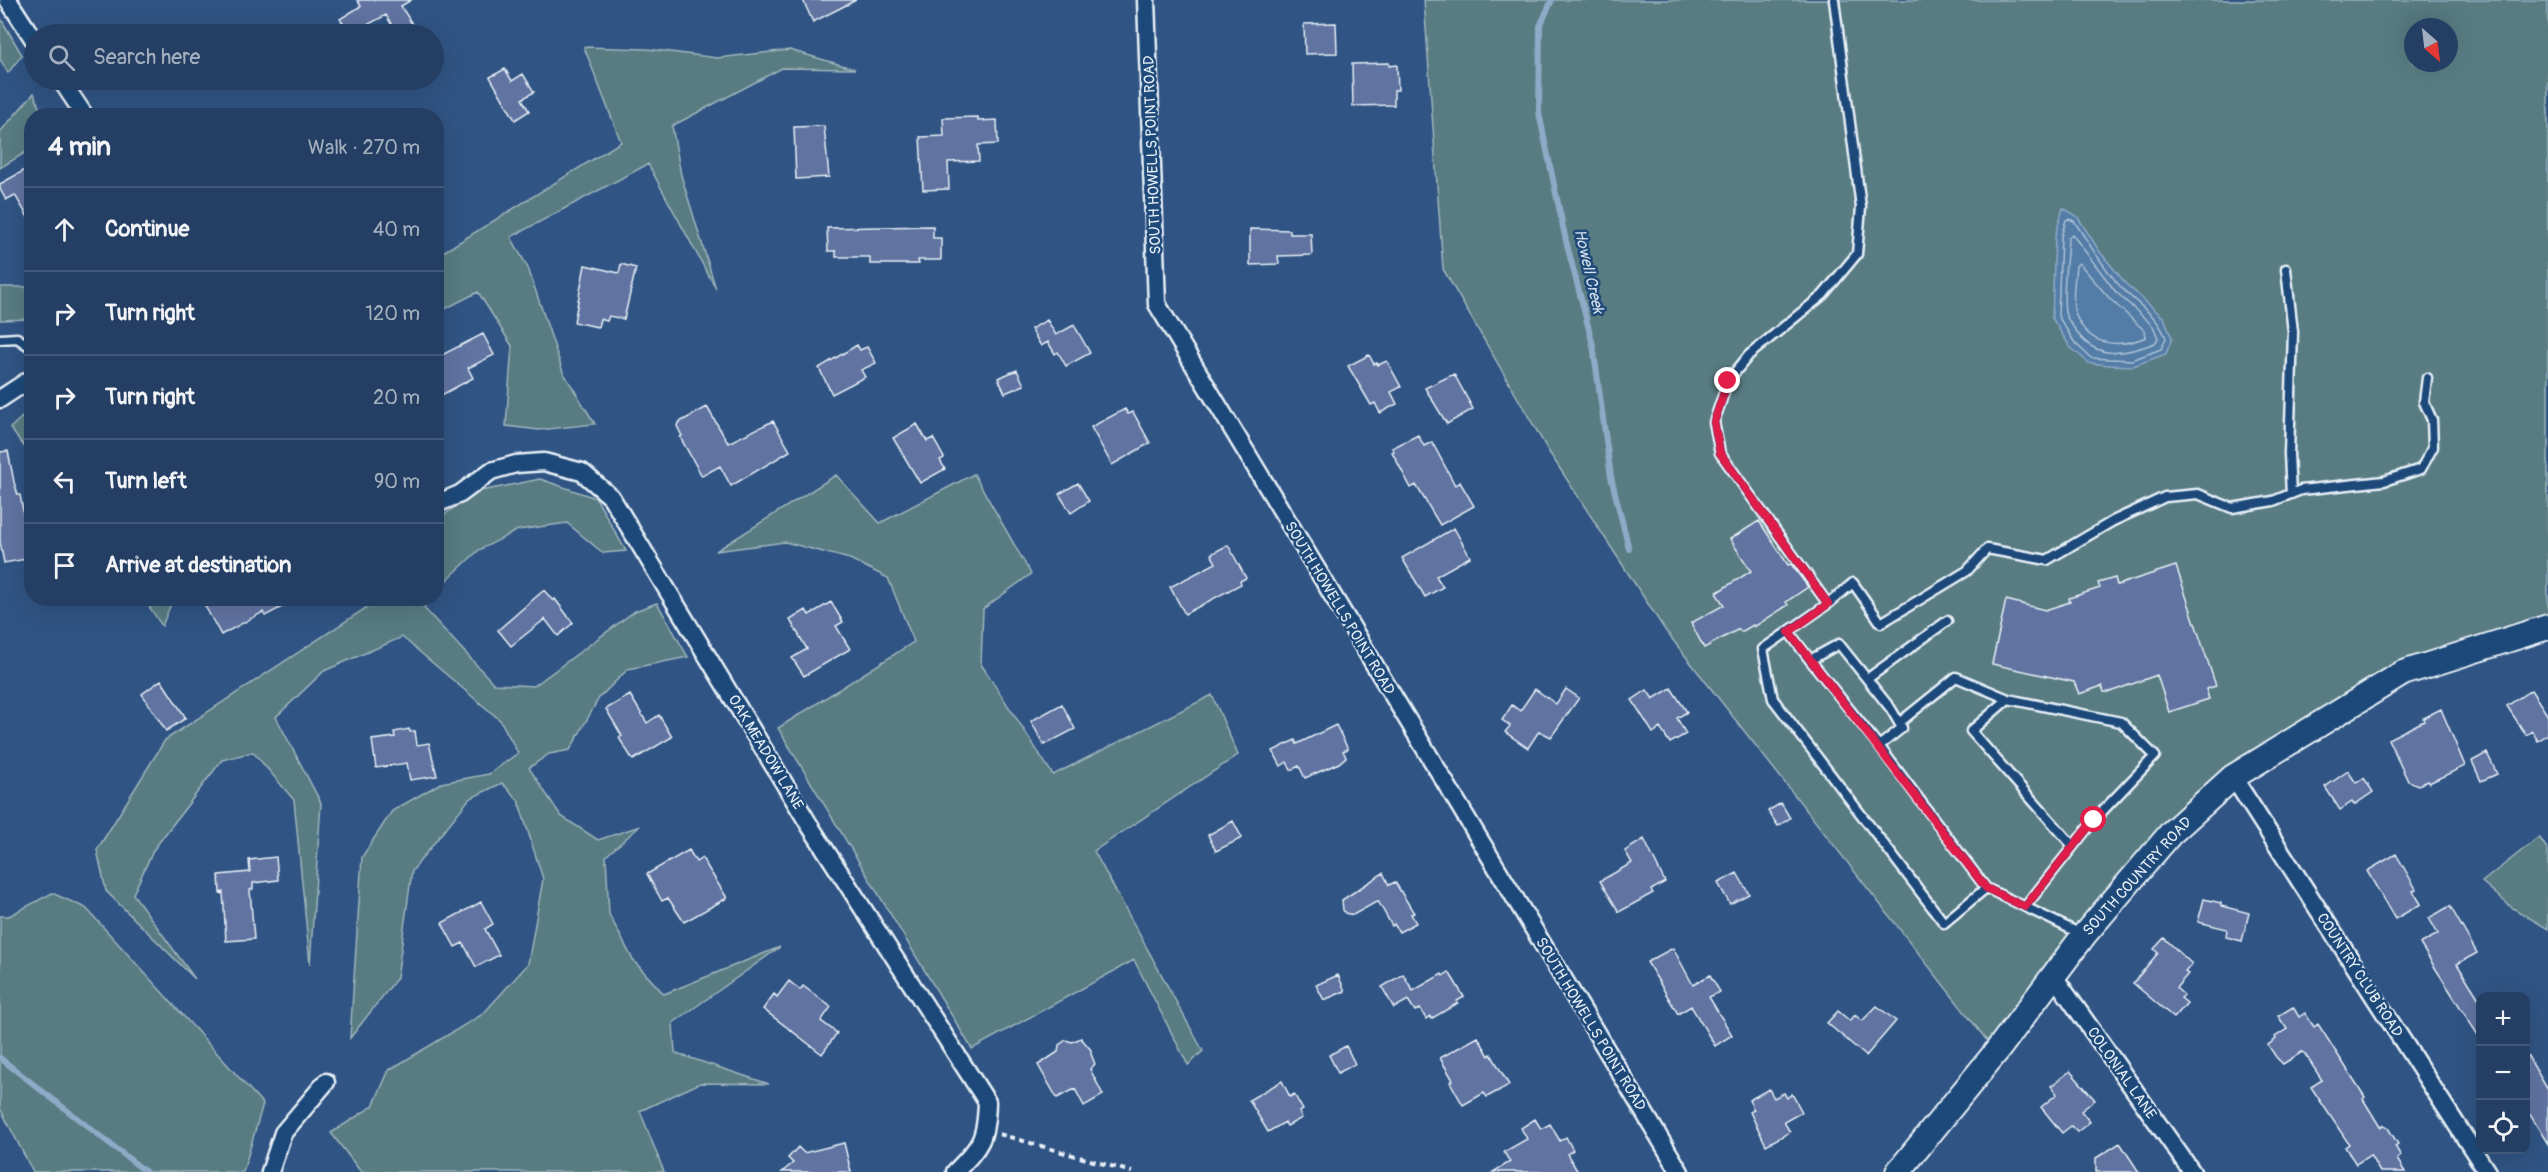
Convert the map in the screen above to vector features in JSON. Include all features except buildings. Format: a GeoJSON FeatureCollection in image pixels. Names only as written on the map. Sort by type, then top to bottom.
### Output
{"type":"FeatureCollection","features":[{"type":"Feature","properties":{"kind":"main road","name":"SOUTH COUNTRY ROAD"},"geometry":{"type":"LineString","coordinates":[[1898,1172],[1996,1052],[2084,936],[2171,833],[2233,777],[2403,673],[2548,628]]}},
{"type":"Feature","properties":{"kind":"street"},"geometry":{"type":"LineString","coordinates":[[8,0],[24,25]]}},
{"type":"Feature","properties":{"kind":"street","name":"SOUTH HOWELLS POINT ROAD"},"geometry":{"type":"LineString","coordinates":[[1146,0],[1157,304],[1680,1172]]}},
{"type":"Feature","properties":{"kind":"street"},"geometry":{"type":"LineString","coordinates":[[68,90],[80,108]]}},
{"type":"Feature","properties":{"kind":"street"},"geometry":{"type":"LineString","coordinates":[[0,399],[24,383]]}},
{"type":"Feature","properties":{"kind":"street","name":"OAK MEADOW LANE"},"geometry":{"type":"LineString","coordinates":[[444,501],[460,494],[491,471],[516,464],[544,462],[582,472],[611,497],[810,826],[987,1102],[987,1131]]}},
{"type":"Feature","properties":{"kind":"street","name":"COUNTRY CLUB ROAD"},"geometry":{"type":"LineString","coordinates":[[2233,777],[2487,1172]]}},
{"type":"Feature","properties":{"kind":"street","name":"COLONIAL LANE"},"geometry":{"type":"LineString","coordinates":[[2053,975],[2192,1172]]}},
{"type":"Feature","properties":{"kind":"street"},"geometry":{"type":"LineString","coordinates":[[270,1172],[283,1133],[326,1082]]}},
{"type":"Feature","properties":{"kind":"street"},"geometry":{"type":"LineString","coordinates":[[955,1172],[971,1156],[987,1131]]}},
{"type":"Feature","properties":{"kind":"lane"},"geometry":{"type":"LineString","coordinates":[[1828,604],[1720,453],[1714,422],[1728,381],[1749,355],[1823,295],[1857,254],[1861,207],[1834,0]]}},
{"type":"Feature","properties":{"kind":"lane"},"geometry":{"type":"LineString","coordinates":[[2286,269],[2293,332],[2289,454],[2291,494]]}},
{"type":"Feature","properties":{"kind":"lane"},"geometry":{"type":"LineString","coordinates":[[0,339],[17,338],[24,343]]}},
{"type":"Feature","properties":{"kind":"lane"},"geometry":{"type":"LineString","coordinates":[[1986,888],[1944,923],[1773,699],[1763,650],[1828,604],[1853,583],[1881,623],[1967,571],[1987,549],[2047,560],[2113,521],[2165,497],[2198,494],[2232,508],[2273,501],[2301,490],[2384,481],[2421,469],[2433,447],[2432,420],[2424,402],[2427,378]]}},
{"type":"Feature","properties":{"kind":"lane"},"geometry":{"type":"LineString","coordinates":[[1867,679],[1947,621]]}},
{"type":"Feature","properties":{"kind":"lane"},"geometry":{"type":"LineString","coordinates":[[1789,632],[1879,746],[1986,888],[2084,936]]}},
{"type":"Feature","properties":{"kind":"lane"},"geometry":{"type":"LineString","coordinates":[[1810,660],[1839,644],[1902,728],[1879,746]]}},
{"type":"Feature","properties":{"kind":"lane"},"geometry":{"type":"LineString","coordinates":[[1899,723],[1956,677],[2008,699],[2121,722],[2155,756],[2094,820],[2025,907]]}},
{"type":"Feature","properties":{"kind":"lane"},"geometry":{"type":"LineString","coordinates":[[2008,699],[1971,731],[2073,846]]}},
{"type":"Feature","properties":{"kind":"path"},"geometry":{"type":"LineString","coordinates":[[987,1131],[1132,1172]]}},
{"type":"Feature","properties":{"kind":"green space"},"geometry":{"type":"Polygon","coordinates":[[[1424,0],[2548,0],[2548,627],[2403,673],[2233,777],[1996,1052],[1665,630],[1549,452],[1443,269],[1424,0]]]}},
{"type":"Feature","properties":{"kind":"green space"},"geometry":{"type":"Polygon","coordinates":[[[0,17],[22,55],[8,73],[0,59],[0,17]]]}},
{"type":"Feature","properties":{"kind":"green space"},"geometry":{"type":"Polygon","coordinates":[[[584,47],[647,49],[717,58],[790,50],[855,69],[782,68],[672,126],[681,175],[716,289],[648,164],[511,237],[528,268],[563,372],[595,424],[539,430],[506,426],[512,346],[478,292],[444,309],[444,251],[621,142],[584,47]]]}},
{"type":"Feature","properties":{"kind":"green space"},"geometry":{"type":"Polygon","coordinates":[[[34,93],[39,108],[24,108],[24,153],[0,168],[0,132],[34,93]]]}},
{"type":"Feature","properties":{"kind":"green space"},"geometry":{"type":"Polygon","coordinates":[[[0,287],[24,287],[24,319],[0,320],[0,287]]]}},
{"type":"Feature","properties":{"kind":"green space"},"geometry":{"type":"Polygon","coordinates":[[[24,415],[24,446],[10,428],[24,415]]]}},
{"type":"Feature","properties":{"kind":"green space"},"geometry":{"type":"Polygon","coordinates":[[[974,474],[1031,574],[983,609],[981,664],[1053,775],[1212,695],[1238,755],[1094,851],[1203,1051],[1188,1065],[1134,960],[972,1049],[778,728],[914,642],[888,578],[850,559],[785,542],[716,551],[836,475],[880,523],[974,474]]]}},
{"type":"Feature","properties":{"kind":"green space"},"geometry":{"type":"Polygon","coordinates":[[[540,479],[596,498],[626,551],[603,553],[567,523],[518,530],[479,550],[444,582],[444,515],[476,492],[540,479]]]}},
{"type":"Feature","properties":{"kind":"green space"},"geometry":{"type":"Polygon","coordinates":[[[657,603],[688,657],[628,669],[599,698],[570,750],[549,754],[529,768],[561,816],[598,840],[640,826],[606,856],[609,914],[633,960],[664,994],[780,947],[673,1023],[675,1053],[769,1084],[700,1083],[640,1111],[664,1172],[361,1172],[331,1133],[373,1106],[389,1070],[483,1014],[528,964],[543,879],[518,800],[502,783],[469,799],[412,871],[397,978],[350,1038],[362,857],[392,811],[441,783],[489,774],[518,753],[500,720],[402,637],[324,671],[276,717],[321,803],[310,964],[294,800],[253,752],[222,760],[154,849],[133,894],[195,979],[106,891],[97,850],[165,740],[369,606],[425,606],[424,608],[494,684],[534,686],[635,611],[657,603]]]}},
{"type":"Feature","properties":{"kind":"green space"},"geometry":{"type":"Polygon","coordinates":[[[149,606],[170,606],[162,626],[149,606]]]}},
{"type":"Feature","properties":{"kind":"green space"},"geometry":{"type":"Polygon","coordinates":[[[2539,837],[2548,850],[2548,929],[2511,907],[2482,882],[2539,837]]]}},
{"type":"Feature","properties":{"kind":"green space"},"geometry":{"type":"Polygon","coordinates":[[[52,893],[86,908],[263,1104],[243,1172],[33,1172],[0,1108],[0,916],[9,916],[52,893]]]}},
{"type":"Feature","properties":{"kind":"water"},"geometry":{"type":"Polygon","coordinates":[[[2063,208],[2077,216],[2100,252],[2126,284],[2164,318],[2172,338],[2166,354],[2133,366],[2110,365],[2089,363],[2070,347],[2052,318],[2055,236],[2063,208]]]}},
{"type":"Feature","properties":{"kind":"waterway","name":"Howell Creek"},"geometry":{"type":"LineString","coordinates":[[1552,0],[1540,26],[1539,113],[1566,241],[1593,345],[1611,477],[1629,549]]}},
{"type":"Feature","properties":{"kind":"waterway"},"geometry":{"type":"LineString","coordinates":[[0,1058],[146,1172]]}},
{"type":"Feature","properties":{"kind":"route"},"geometry":{"type":"LineString","coordinates":[[1728,381],[1714,422],[1720,453],[1828,604],[1789,632],[1879,746],[1986,888],[2025,907],[2094,820]]}}]}
